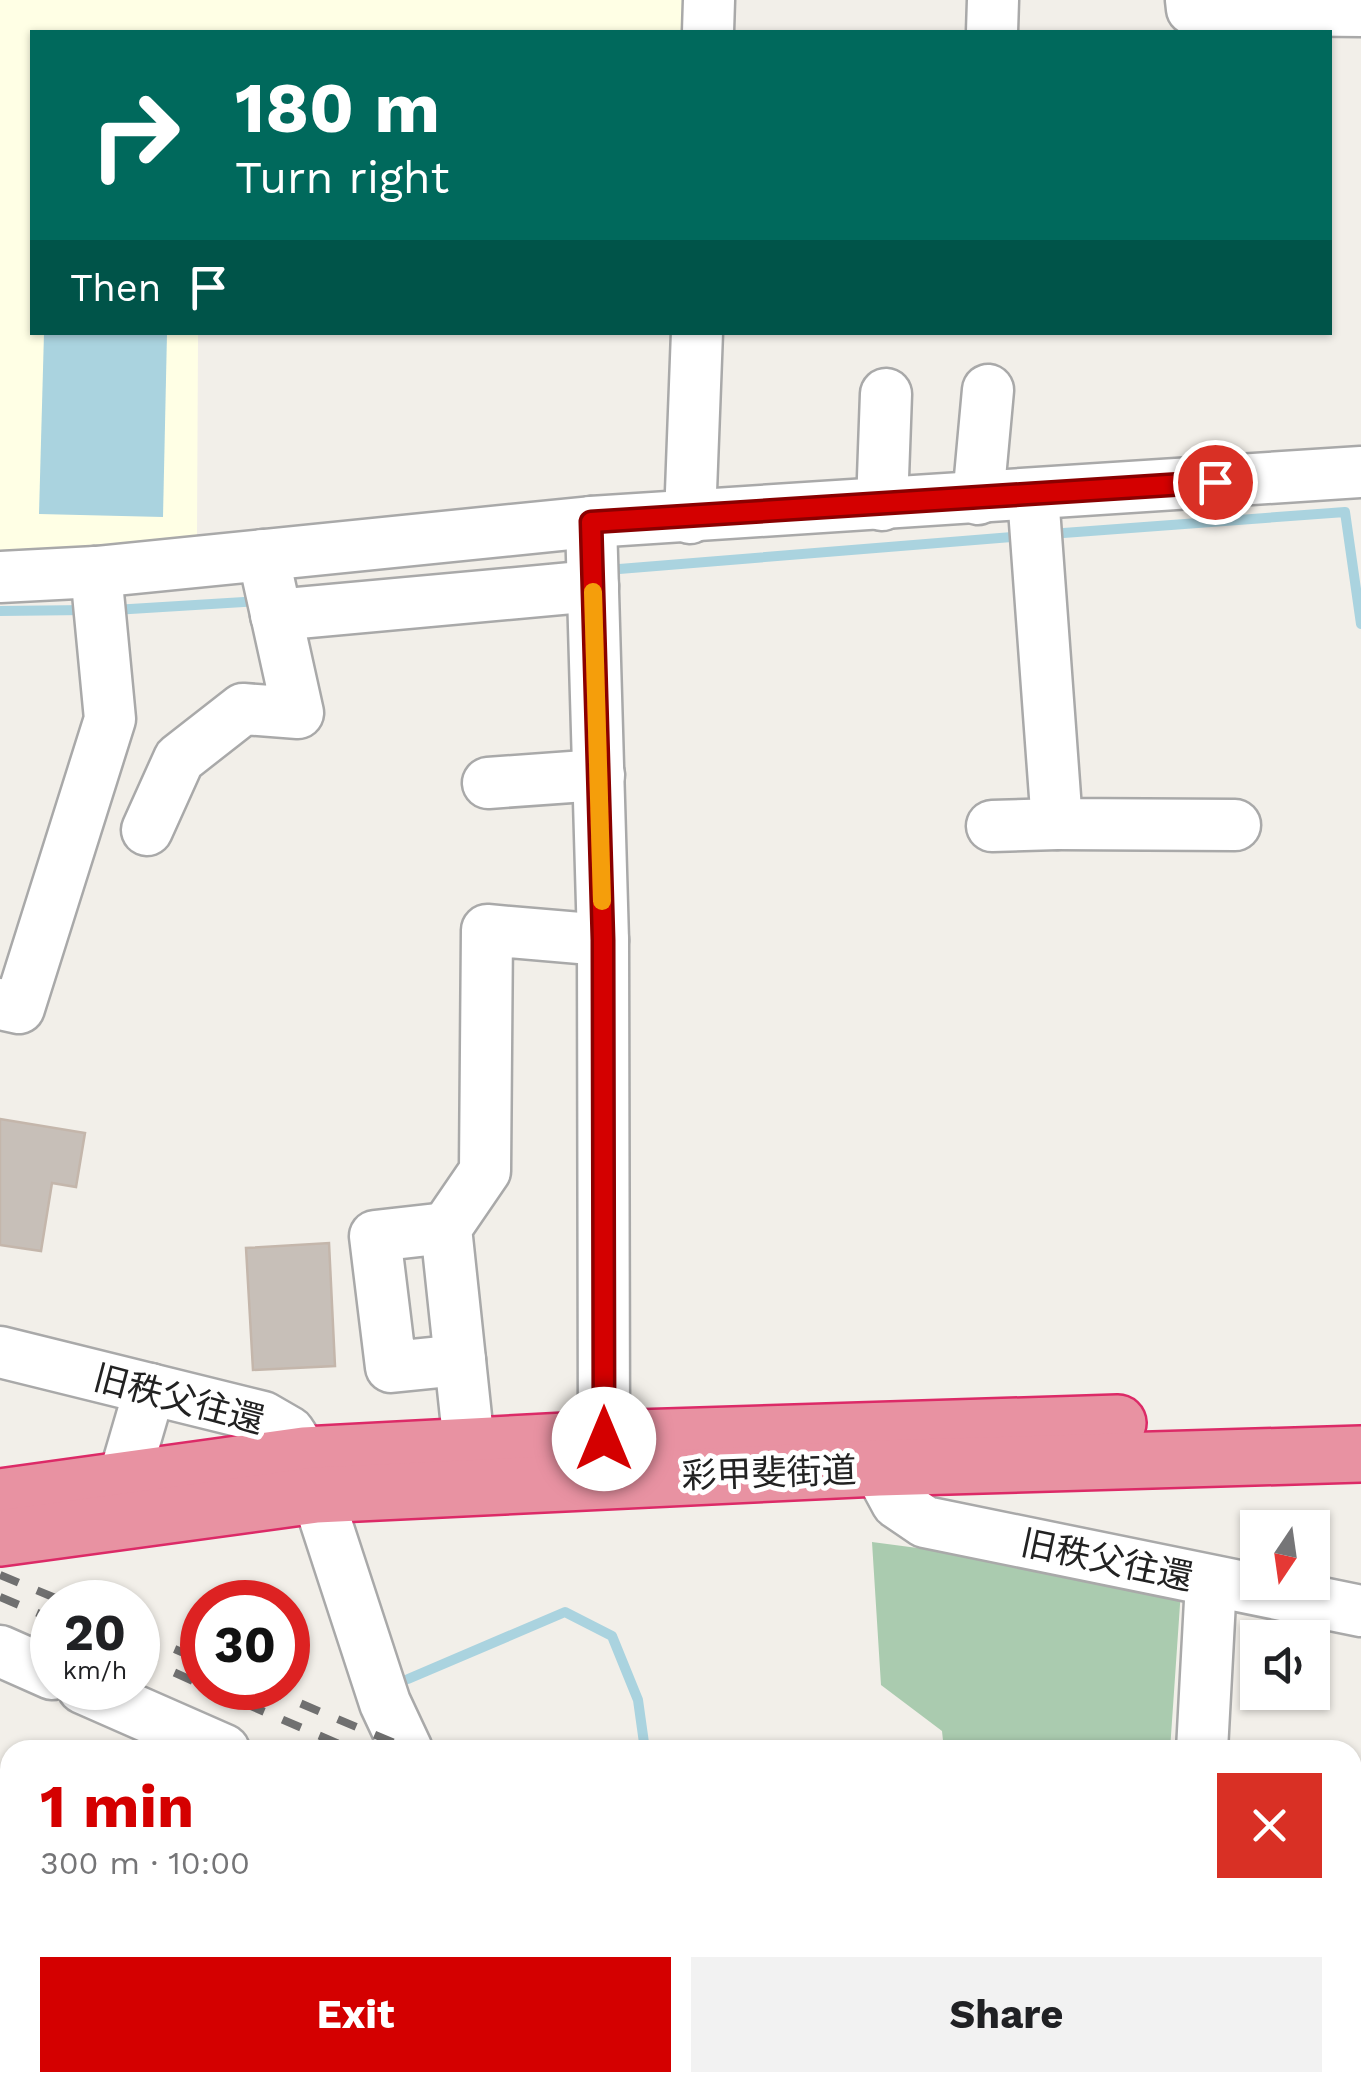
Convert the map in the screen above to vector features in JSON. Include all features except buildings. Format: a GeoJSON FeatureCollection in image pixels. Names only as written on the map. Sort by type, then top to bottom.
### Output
{"type":"FeatureCollection","features":[{"type":"Feature","properties":{"kind":"highway","name":"彩甲斐街道"},"geometry":{"type":"LineString","coordinates":[[0,1538],[469,1445],[1361,1418]]}},
{"type":"Feature","properties":{"kind":"highway","name":"彩甲斐街道"},"geometry":{"type":"LineString","coordinates":[[0,1497],[123,1481],[310,1475],[878,1468],[1361,1454]]}},
{"type":"Feature","properties":{"kind":"street"},"geometry":{"type":"LineString","coordinates":[[708,30],[709,0]]}},
{"type":"Feature","properties":{"kind":"street"},"geometry":{"type":"LineString","coordinates":[[992,30],[993,0]]}},
{"type":"Feature","properties":{"kind":"street"},"geometry":{"type":"LineString","coordinates":[[1192,0],[1192,9],[1361,11]]}},
{"type":"Feature","properties":{"kind":"street"},"geometry":{"type":"LineString","coordinates":[[690,518],[697,335]]}},
{"type":"Feature","properties":{"kind":"street"},"geometry":{"type":"LineString","coordinates":[[978,498],[988,390]]}},
{"type":"Feature","properties":{"kind":"street"},"geometry":{"type":"LineString","coordinates":[[882,505],[886,394]]}},
{"type":"Feature","properties":{"kind":"street"},"geometry":{"type":"LineString","coordinates":[[0,578],[96,572],[591,522],[1361,472]]}},
{"type":"Feature","properties":{"kind":"street"},"geometry":{"type":"LineString","coordinates":[[1033,495],[1057,824]]}},
{"type":"Feature","properties":{"kind":"street"},"geometry":{"type":"LineString","coordinates":[[591,522],[603,940],[604,1439]]}},
{"type":"Feature","properties":{"kind":"street"},"geometry":{"type":"LineString","coordinates":[[146,830],[179,759],[243,708],[298,713],[262,556]]}},
{"type":"Feature","properties":{"kind":"street"},"geometry":{"type":"LineString","coordinates":[[0,1004],[19,1008],[110,719],[96,572]]}},
{"type":"Feature","properties":{"kind":"street"},"geometry":{"type":"LineString","coordinates":[[276,616],[593,586]]}},
{"type":"Feature","properties":{"kind":"street"},"geometry":{"type":"LineString","coordinates":[[488,783],[599,774]]}},
{"type":"Feature","properties":{"kind":"street"},"geometry":{"type":"LineString","coordinates":[[992,826],[1235,824]]}},
{"type":"Feature","properties":{"kind":"street"},"geometry":{"type":"LineString","coordinates":[[469,1445],[446,1228],[484,1171],[487,930],[603,940]]}},
{"type":"Feature","properties":{"kind":"street"},"geometry":{"type":"LineString","coordinates":[[446,1228],[374,1236],[391,1367],[460,1360]]}},
{"type":"Feature","properties":{"kind":"street","name":"旧秩父往還"},"geometry":{"type":"LineString","coordinates":[[0,1352],[263,1417],[289,1432],[310,1475]]}},
{"type":"Feature","properties":{"kind":"street"},"geometry":{"type":"LineString","coordinates":[[123,1481],[150,1389]]}},
{"type":"Feature","properties":{"kind":"street","name":"旧秩父往還"},"geometry":{"type":"LineString","coordinates":[[878,1468],[897,1504],[925,1522],[1210,1582],[1358,1600]]}},
{"type":"Feature","properties":{"kind":"street"},"geometry":{"type":"LineString","coordinates":[[310,1475],[385,1702],[402,1740]]}},
{"type":"Feature","properties":{"kind":"street"},"geometry":{"type":"LineString","coordinates":[[1203,1740],[1210,1582]]}},
{"type":"Feature","properties":{"kind":"street"},"geometry":{"type":"LineString","coordinates":[[0,1650],[30,1664]]}},
{"type":"Feature","properties":{"kind":"street"},"geometry":{"type":"LineString","coordinates":[[133,1710],[201,1740]]}},
{"type":"Feature","properties":{"kind":"shaded area"},"geometry":{"type":"Polygon","coordinates":[[[0,0],[688,0],[687,30],[30,30],[30,335],[198,335],[197,542],[0,551],[0,0]]]}},
{"type":"Feature","properties":{"kind":"shaded area"},"geometry":{"type":"Polygon","coordinates":[[[872,1542],[1046,1565],[1181,1590],[1171,1740],[943,1740],[942,1731],[881,1685],[872,1542]]]}},
{"type":"Feature","properties":{"kind":"water"},"geometry":{"type":"Polygon","coordinates":[[[44,335],[167,335],[163,517],[39,514],[44,335]]]}},
{"type":"Feature","properties":{"kind":"waterway"},"geometry":{"type":"LineString","coordinates":[[1050,534],[1345,512],[1361,624]]}},
{"type":"Feature","properties":{"kind":"waterway"},"geometry":{"type":"LineString","coordinates":[[607,570],[1023,536]]}},
{"type":"Feature","properties":{"kind":"waterway"},"geometry":{"type":"LineString","coordinates":[[114,610],[261,601]]}},
{"type":"Feature","properties":{"kind":"waterway"},"geometry":{"type":"LineString","coordinates":[[0,611],[87,610]]}},
{"type":"Feature","properties":{"kind":"waterway"},"geometry":{"type":"LineString","coordinates":[[408,1679],[565,1612],[612,1636],[638,1700],[644,1740]]}},
{"type":"Feature","properties":{"kind":"railway"},"geometry":{"type":"LineString","coordinates":[[0,1575],[30,1587]]}},
{"type":"Feature","properties":{"kind":"railway"},"geometry":{"type":"LineString","coordinates":[[0,1597],[30,1610]]}},
{"type":"Feature","properties":{"kind":"railway"},"geometry":{"type":"LineString","coordinates":[[160,1643],[180,1651]]}},
{"type":"Feature","properties":{"kind":"railway"},"geometry":{"type":"LineString","coordinates":[[160,1666],[180,1675]]}},
{"type":"Feature","properties":{"kind":"railway"},"geometry":{"type":"LineString","coordinates":[[310,1707],[387,1740]]}},
{"type":"Feature","properties":{"kind":"railway"},"geometry":{"type":"LineString","coordinates":[[260,1710],[330,1740]]}},
{"type":"Feature","properties":{"kind":"slow traffic"},"geometry":{"type":"LineString","coordinates":[[593,592],[602,901]]}},
{"type":"Feature","properties":{"kind":"route"},"geometry":{"type":"LineString","coordinates":[[604,1439],[603,940],[591,522],[1215,482]]}}]}
